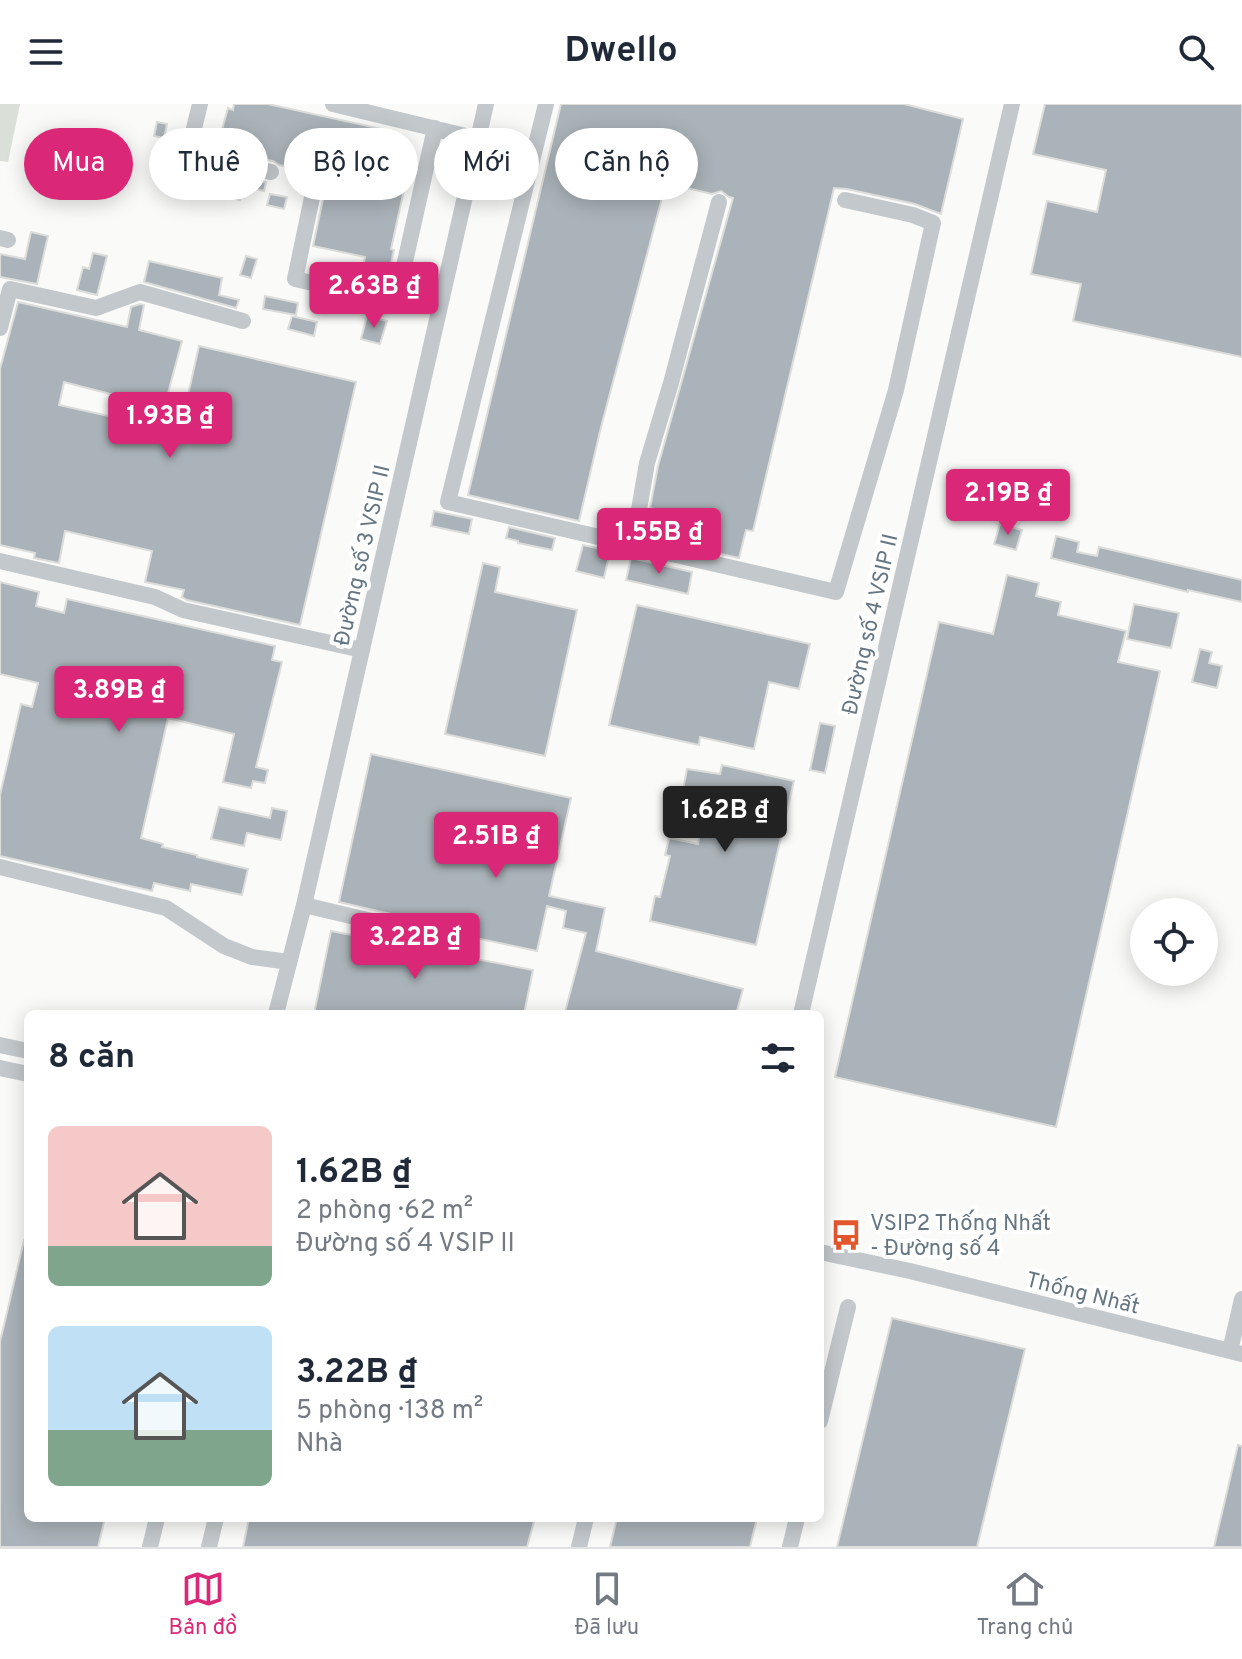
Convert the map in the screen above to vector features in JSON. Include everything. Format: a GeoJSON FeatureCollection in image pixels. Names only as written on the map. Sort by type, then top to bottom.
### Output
{"type":"FeatureCollection","features":[{"type":"Feature","properties":{"kind":"street"},"geometry":{"type":"LineString","coordinates":[[200,104],[187,157],[271,172]]}},
{"type":"Feature","properties":{"kind":"street"},"geometry":{"type":"LineString","coordinates":[[333,104],[435,128]]}},
{"type":"Feature","properties":{"kind":"street","name":"Đường số 3 VSIP II"},"geometry":{"type":"LineString","coordinates":[[481,128],[486,104]]}},
{"type":"Feature","properties":{"kind":"street"},"geometry":{"type":"LineString","coordinates":[[546,104],[448,502],[836,592],[896,390],[933,223],[913,215],[845,200]]}},
{"type":"Feature","properties":{"kind":"street","name":"Đường số 4 VSIP II"},"geometry":{"type":"LineString","coordinates":[[802,1010],[1012,104]]}},
{"type":"Feature","properties":{"kind":"street"},"geometry":{"type":"LineString","coordinates":[[311,200],[295,279],[396,302],[434,132]]}},
{"type":"Feature","properties":{"kind":"street","name":"Đường số 3 VSIP II"},"geometry":{"type":"LineString","coordinates":[[277,1010],[304,905],[464,200]]}},
{"type":"Feature","properties":{"kind":"street"},"geometry":{"type":"LineString","coordinates":[[633,545],[647,463],[719,202]]}},
{"type":"Feature","properties":{"kind":"street"},"geometry":{"type":"LineString","coordinates":[[0,328],[10,289],[96,308],[140,292],[243,321]]}},
{"type":"Feature","properties":{"kind":"street"},"geometry":{"type":"LineString","coordinates":[[0,561],[155,597],[183,610],[362,650]]}},
{"type":"Feature","properties":{"kind":"street"},"geometry":{"type":"LineString","coordinates":[[0,867],[166,908],[224,946],[252,957],[289,962]]}},
{"type":"Feature","properties":{"kind":"street"},"geometry":{"type":"LineString","coordinates":[[304,905],[448,939]]}},
{"type":"Feature","properties":{"kind":"street"},"geometry":{"type":"LineString","coordinates":[[0,1045],[24,1050]]}},
{"type":"Feature","properties":{"kind":"street"},"geometry":{"type":"LineString","coordinates":[[0,1068],[24,1073]]}},
{"type":"Feature","properties":{"kind":"street","name":"Thống Nhất"},"geometry":{"type":"LineString","coordinates":[[824,1253],[910,1271],[1236,1352]]}},
{"type":"Feature","properties":{"kind":"street"},"geometry":{"type":"LineString","coordinates":[[1236,1352],[1242,1299]]}},
{"type":"Feature","properties":{"kind":"street"},"geometry":{"type":"LineString","coordinates":[[824,1405],[848,1307]]}},
{"type":"Feature","properties":{"kind":"street"},"geometry":{"type":"LineString","coordinates":[[150,1547],[156,1522]]}},
{"type":"Feature","properties":{"kind":"street"},"geometry":{"type":"LineString","coordinates":[[209,1547],[215,1522]]}},
{"type":"Feature","properties":{"kind":"street"},"geometry":{"type":"LineString","coordinates":[[579,1547],[585,1522]]}},
{"type":"Feature","properties":{"kind":"street"},"geometry":{"type":"LineString","coordinates":[[790,1547],[796,1522]]}},
{"type":"Feature","properties":{"kind":"shaded area"},"geometry":{"type":"Polygon","coordinates":[[[0,104],[20,104],[8,162],[0,161],[0,104]]]}},
{"type":"Feature","properties":{"kind":"building"},"geometry":{"type":"Polygon","coordinates":[[[234,104],[268,104],[377,128],[284,128],[284,166],[268,160],[268,128],[222,128],[228,108],[233,110],[234,104]]]}},
{"type":"Feature","properties":{"kind":"building"},"geometry":{"type":"Polygon","coordinates":[[[561,104],[904,104],[963,119],[941,214],[915,204],[834,188],[753,531],[746,530],[739,558],[647,537],[654,509],[650,508],[658,466],[733,198],[721,191],[712,194],[698,191],[698,128],[555,128],[561,104]]]}},
{"type":"Feature","properties":{"kind":"building"},"geometry":{"type":"Polygon","coordinates":[[[1045,104],[1242,104],[1242,357],[1073,321],[1081,284],[1031,274],[1047,201],[1097,212],[1106,170],[1033,154],[1045,104]]]}},
{"type":"Feature","properties":{"kind":"building"},"geometry":{"type":"Polygon","coordinates":[[[157,122],[167,124],[166,128],[156,128],[157,122]]]}},
{"type":"Feature","properties":{"kind":"building"},"geometry":{"type":"Polygon","coordinates":[[[555,129],[555,200],[661,200],[579,521],[468,495],[555,129]]]}},
{"type":"Feature","properties":{"kind":"building"},"geometry":{"type":"Polygon","coordinates":[[[270,194],[284,196],[286,200],[284,209],[267,205],[270,194]]]}},
{"type":"Feature","properties":{"kind":"building"},"geometry":{"type":"Polygon","coordinates":[[[323,200],[402,200],[387,282],[361,276],[365,257],[313,246],[323,200]]]}},
{"type":"Feature","properties":{"kind":"building"},"geometry":{"type":"Polygon","coordinates":[[[31,232],[48,236],[37,284],[0,277],[0,254],[25,259],[31,232]]]}},
{"type":"Feature","properties":{"kind":"building"},"geometry":{"type":"Polygon","coordinates":[[[93,253],[107,256],[97,295],[77,290],[83,267],[89,269],[93,253]]]}},
{"type":"Feature","properties":{"kind":"building"},"geometry":{"type":"Polygon","coordinates":[[[246,256],[257,259],[251,278],[240,275],[246,256]]]}},
{"type":"Feature","properties":{"kind":"building"},"geometry":{"type":"Polygon","coordinates":[[[149,261],[222,278],[219,295],[239,300],[236,308],[144,282],[149,261]]]}},
{"type":"Feature","properties":{"kind":"building"},"geometry":{"type":"Polygon","coordinates":[[[265,296],[298,303],[296,315],[263,309],[265,296]]]}},
{"type":"Feature","properties":{"kind":"building"},"geometry":{"type":"Polygon","coordinates":[[[18,302],[127,327],[131,307],[140,304],[144,305],[139,330],[182,341],[164,408],[64,382],[59,405],[225,442],[229,425],[184,413],[199,346],[356,382],[300,625],[187,600],[182,597],[184,590],[145,582],[152,551],[65,531],[59,563],[34,558],[35,553],[0,545],[0,369],[18,302]]]}},
{"type":"Feature","properties":{"kind":"building"},"geometry":{"type":"Polygon","coordinates":[[[292,316],[317,322],[314,336],[288,329],[292,316]]]}},
{"type":"Feature","properties":{"kind":"building"},"geometry":{"type":"Polygon","coordinates":[[[367,316],[387,321],[380,344],[361,339],[367,316]]]}},
{"type":"Feature","properties":{"kind":"building"},"geometry":{"type":"Polygon","coordinates":[[[434,511],[472,519],[469,534],[431,526],[434,511]]]}},
{"type":"Feature","properties":{"kind":"building"},"geometry":{"type":"Polygon","coordinates":[[[1000,524],[1022,530],[1016,550],[994,544],[1000,524]]]}},
{"type":"Feature","properties":{"kind":"building"},"geometry":{"type":"Polygon","coordinates":[[[509,527],[555,538],[552,550],[506,538],[509,527]]]}},
{"type":"Feature","properties":{"kind":"building"},"geometry":{"type":"Polygon","coordinates":[[[1056,536],[1079,542],[1077,552],[1097,556],[1099,547],[1242,580],[1242,602],[1051,558],[1056,536]]]}},
{"type":"Feature","properties":{"kind":"building"},"geometry":{"type":"Polygon","coordinates":[[[583,545],[610,551],[604,578],[576,571],[583,545]]]}},
{"type":"Feature","properties":{"kind":"building"},"geometry":{"type":"Polygon","coordinates":[[[631,558],[692,572],[688,594],[626,580],[631,558]]]}},
{"type":"Feature","properties":{"kind":"building"},"geometry":{"type":"Polygon","coordinates":[[[483,563],[500,567],[495,592],[577,610],[545,756],[445,734],[483,563]]]}},
{"type":"Feature","properties":{"kind":"building"},"geometry":{"type":"Polygon","coordinates":[[[1007,575],[1039,583],[1036,596],[1061,602],[1058,615],[1126,631],[1118,662],[1160,671],[1056,1127],[835,1077],[939,622],[993,634],[1007,575]]]}},
{"type":"Feature","properties":{"kind":"building"},"geometry":{"type":"Polygon","coordinates":[[[0,582],[39,592],[36,606],[64,613],[67,599],[275,646],[272,660],[282,662],[256,767],[268,770],[265,783],[253,781],[251,788],[223,782],[234,734],[168,718],[141,838],[163,844],[162,847],[248,869],[242,895],[191,884],[190,891],[154,883],[152,891],[0,856],[0,795],[21,704],[32,707],[38,683],[0,674],[0,582]]]}},
{"type":"Feature","properties":{"kind":"building"},"geometry":{"type":"Polygon","coordinates":[[[1134,604],[1179,613],[1171,648],[1127,639],[1134,604]]]}},
{"type":"Feature","properties":{"kind":"building"},"geometry":{"type":"Polygon","coordinates":[[[637,605],[810,644],[799,689],[769,682],[754,749],[700,737],[699,745],[609,725],[637,605]]]}},
{"type":"Feature","properties":{"kind":"building"},"geometry":{"type":"Polygon","coordinates":[[[1200,649],[1212,652],[1209,663],[1222,666],[1217,688],[1192,682],[1200,649]]]}},
{"type":"Feature","properties":{"kind":"building"},"geometry":{"type":"Polygon","coordinates":[[[820,723],[835,726],[825,773],[810,770],[820,723]]]}},
{"type":"Feature","properties":{"kind":"building"},"geometry":{"type":"Polygon","coordinates":[[[371,754],[571,798],[549,896],[605,908],[596,951],[743,989],[737,1010],[566,1010],[586,933],[563,928],[566,911],[547,906],[537,951],[457,934],[451,928],[339,902],[371,754]]]}},
{"type":"Feature","properties":{"kind":"building"},"geometry":{"type":"Polygon","coordinates":[[[722,765],[794,781],[756,945],[650,921],[655,896],[660,897],[670,856],[665,855],[669,838],[698,844],[703,821],[678,816],[687,769],[720,774],[722,765]]]}},
{"type":"Feature","properties":{"kind":"building"},"geometry":{"type":"Polygon","coordinates":[[[219,807],[270,818],[272,808],[287,811],[281,840],[247,833],[244,846],[211,839],[219,807]]]}},
{"type":"Feature","properties":{"kind":"building"},"geometry":{"type":"Polygon","coordinates":[[[331,931],[533,970],[525,1010],[315,1010],[331,931]]]}},
{"type":"Feature","properties":{"kind":"building"},"geometry":{"type":"Polygon","coordinates":[[[24,1240],[24,1522],[104,1522],[98,1547],[0,1547],[0,1342],[24,1240]]]}},
{"type":"Feature","properties":{"kind":"building"},"geometry":{"type":"Polygon","coordinates":[[[892,1318],[1025,1349],[977,1547],[837,1547],[892,1318]]]}},
{"type":"Feature","properties":{"kind":"building"},"geometry":{"type":"Polygon","coordinates":[[[1238,1445],[1242,1446],[1242,1547],[1214,1547],[1238,1445]]]}},
{"type":"Feature","properties":{"kind":"building"},"geometry":{"type":"Polygon","coordinates":[[[248,1522],[534,1522],[527,1547],[243,1547],[248,1522]]]}},
{"type":"Feature","properties":{"kind":"building"},"geometry":{"type":"Polygon","coordinates":[[[616,1522],[756,1522],[750,1547],[610,1547],[616,1522]]]}},
{"type":"Feature","properties":{"kind":"place","name":"VSIP2 Thống Nhất - Đường số 4"},"geometry":{"type":"Point","coordinates":[846,1235]}}]}
